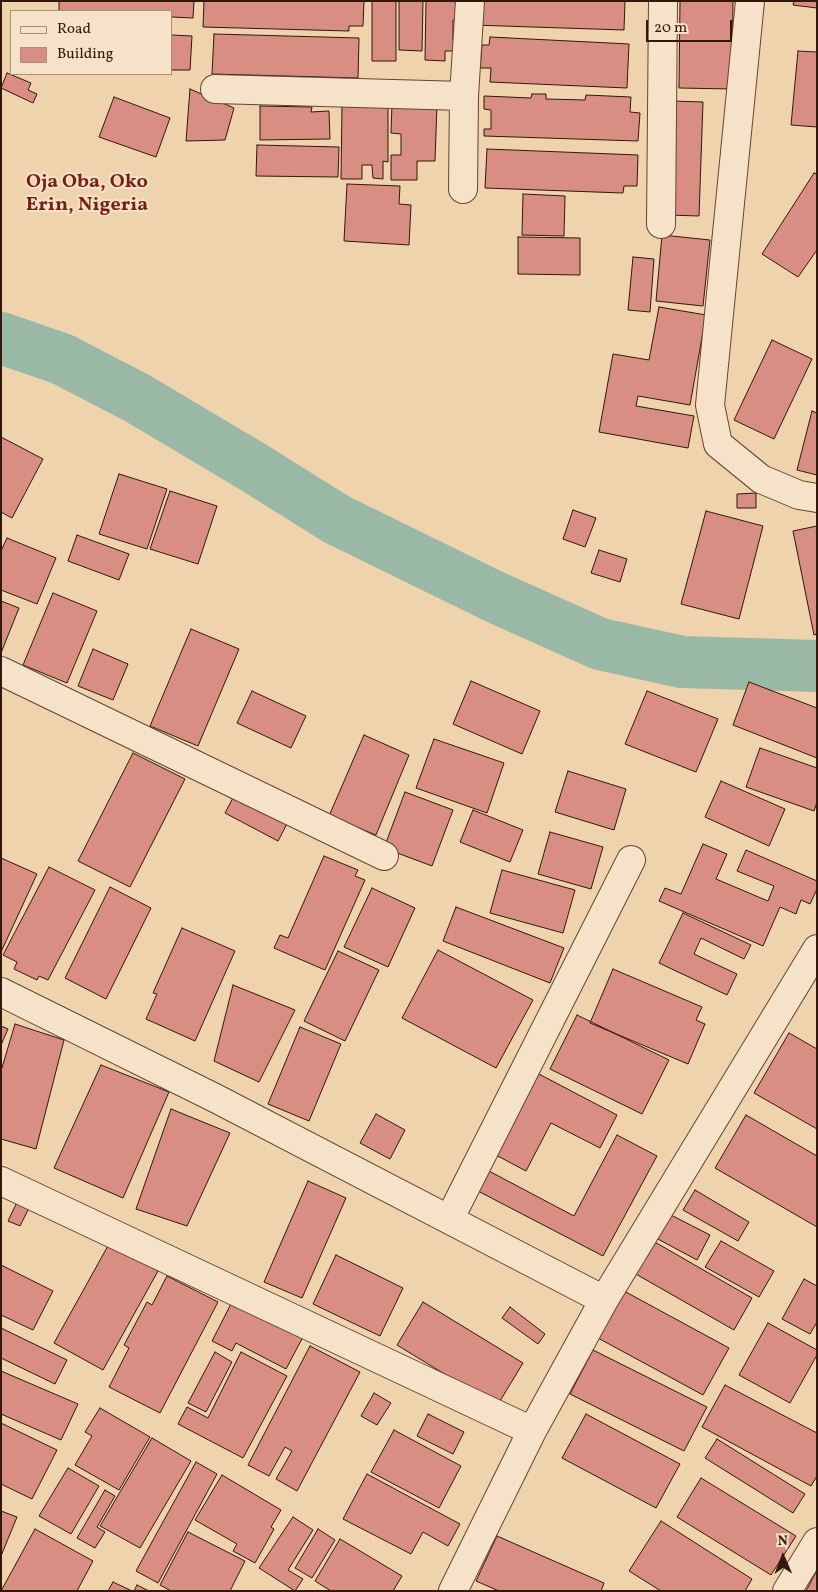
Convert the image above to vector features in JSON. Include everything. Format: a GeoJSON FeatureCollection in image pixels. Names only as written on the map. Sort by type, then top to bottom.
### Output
{"type":"FeatureCollection","features":[{"type":"Feature","properties":{"kind":"street"},"geometry":{"type":"LineString","coordinates":[[463,189],[464,96],[470,1]]}},
{"type":"Feature","properties":{"kind":"street"},"geometry":{"type":"LineString","coordinates":[[661,224],[663,1]]}},
{"type":"Feature","properties":{"kind":"street"},"geometry":{"type":"LineString","coordinates":[[750,1],[710,405],[718,444],[761,479],[799,494],[817,498]]}},
{"type":"Feature","properties":{"kind":"street"},"geometry":{"type":"LineString","coordinates":[[216,89],[464,96]]}},
{"type":"Feature","properties":{"kind":"street"},"geometry":{"type":"LineString","coordinates":[[1,671],[384,856]]}},
{"type":"Feature","properties":{"kind":"street"},"geometry":{"type":"LineString","coordinates":[[450,1218],[631,860]]}},
{"type":"Feature","properties":{"kind":"street"},"geometry":{"type":"LineString","coordinates":[[453,1591],[532,1431],[604,1300],[817,949]]}},
{"type":"Feature","properties":{"kind":"street"},"geometry":{"type":"LineString","coordinates":[[1,992],[224,1102],[450,1218],[604,1300]]}},
{"type":"Feature","properties":{"kind":"street"},"geometry":{"type":"LineString","coordinates":[[1,1180],[532,1431]]}},
{"type":"Feature","properties":{"kind":"street"},"geometry":{"type":"LineString","coordinates":[[787,1591],[817,1542]]}},
{"type":"Feature","properties":{"kind":"building"},"geometry":{"type":"Polygon","coordinates":[[[59,1],[194,1],[193,18],[172,17],[172,10],[59,10],[59,1]]]}},
{"type":"Feature","properties":{"kind":"building"},"geometry":{"type":"Polygon","coordinates":[[[204,1],[364,1],[363,26],[349,26],[349,31],[203,27],[204,1]]]}},
{"type":"Feature","properties":{"kind":"building"},"geometry":{"type":"Polygon","coordinates":[[[372,1],[396,1],[396,61],[372,61],[372,1]]]}},
{"type":"Feature","properties":{"kind":"building"},"geometry":{"type":"Polygon","coordinates":[[[399,1],[423,1],[422,51],[399,50],[399,1]]]}},
{"type":"Feature","properties":{"kind":"building"},"geometry":{"type":"Polygon","coordinates":[[[426,1],[463,1],[463,20],[453,20],[453,40],[460,40],[460,51],[445,51],[445,61],[425,60],[426,1]]]}},
{"type":"Feature","properties":{"kind":"building"},"geometry":{"type":"Polygon","coordinates":[[[472,1],[625,1],[624,30],[472,25],[472,1]]]}},
{"type":"Feature","properties":{"kind":"building"},"geometry":{"type":"Polygon","coordinates":[[[680,1],[733,1],[732,89],[679,88],[680,1]]]}},
{"type":"Feature","properties":{"kind":"building"},"geometry":{"type":"Polygon","coordinates":[[[794,1],[817,1],[817,8],[793,5],[794,1]]]}},
{"type":"Feature","properties":{"kind":"building"},"geometry":{"type":"Polygon","coordinates":[[[214,34],[359,38],[358,78],[212,74],[214,34]]]}},
{"type":"Feature","properties":{"kind":"building"},"geometry":{"type":"Polygon","coordinates":[[[172,35],[192,36],[190,70],[172,70],[172,35]]]}},
{"type":"Feature","properties":{"kind":"building"},"geometry":{"type":"Polygon","coordinates":[[[490,37],[629,44],[627,88],[490,82],[491,68],[480,68],[482,45],[489,45],[490,37]]]}},
{"type":"Feature","properties":{"kind":"building"},"geometry":{"type":"Polygon","coordinates":[[[798,51],[817,52],[817,127],[791,125],[798,51]]]}},
{"type":"Feature","properties":{"kind":"building"},"geometry":{"type":"Polygon","coordinates":[[[7,73],[31,83],[28,90],[37,94],[33,103],[1,88],[7,73]]]}},
{"type":"Feature","properties":{"kind":"building"},"geometry":{"type":"Polygon","coordinates":[[[190,89],[234,108],[225,140],[186,141],[190,89]]]}},
{"type":"Feature","properties":{"kind":"building"},"geometry":{"type":"Polygon","coordinates":[[[532,94],[546,94],[546,99],[585,100],[586,95],[631,97],[630,112],[640,113],[638,141],[484,136],[484,129],[491,129],[491,110],[484,109],[484,96],[531,98],[532,94]]]}},
{"type":"Feature","properties":{"kind":"building"},"geometry":{"type":"Polygon","coordinates":[[[114,97],[170,118],[156,157],[99,137],[114,97]]]}},
{"type":"Feature","properties":{"kind":"building"},"geometry":{"type":"Polygon","coordinates":[[[672,101],[703,102],[699,216],[668,215],[672,101]]]}},
{"type":"Feature","properties":{"kind":"building"},"geometry":{"type":"Polygon","coordinates":[[[392,103],[437,104],[435,161],[417,161],[417,180],[391,180],[391,155],[401,155],[401,134],[391,133],[392,103]]]}},
{"type":"Feature","properties":{"kind":"building"},"geometry":{"type":"Polygon","coordinates":[[[342,104],[388,104],[388,162],[383,161],[383,179],[373,178],[372,165],[362,165],[362,179],[341,179],[342,104]]]}},
{"type":"Feature","properties":{"kind":"building"},"geometry":{"type":"Polygon","coordinates":[[[260,106],[312,107],[311,112],[329,111],[330,139],[260,140],[260,106]]]}},
{"type":"Feature","properties":{"kind":"building"},"geometry":{"type":"Polygon","coordinates":[[[257,145],[339,147],[338,177],[256,176],[257,145]]]}},
{"type":"Feature","properties":{"kind":"building"},"geometry":{"type":"Polygon","coordinates":[[[487,149],[638,155],[637,186],[624,186],[623,193],[485,188],[487,149]]]}},
{"type":"Feature","properties":{"kind":"building"},"geometry":{"type":"Polygon","coordinates":[[[814,173],[817,174],[817,250],[798,277],[762,254],[814,173]]]}},
{"type":"Feature","properties":{"kind":"building"},"geometry":{"type":"Polygon","coordinates":[[[347,184],[400,186],[399,204],[411,205],[409,245],[344,241],[347,184]]]}},
{"type":"Feature","properties":{"kind":"building"},"geometry":{"type":"Polygon","coordinates":[[[523,194],[565,196],[564,236],[522,235],[523,194]]]}},
{"type":"Feature","properties":{"kind":"building"},"geometry":{"type":"Polygon","coordinates":[[[662,235],[710,240],[703,306],[656,301],[662,235]]]}},
{"type":"Feature","properties":{"kind":"building"},"geometry":{"type":"Polygon","coordinates":[[[518,237],[580,238],[580,275],[518,274],[518,237]]]}},
{"type":"Feature","properties":{"kind":"building"},"geometry":{"type":"Polygon","coordinates":[[[633,257],[654,259],[650,312],[628,310],[633,257]]]}},
{"type":"Feature","properties":{"kind":"building"},"geometry":{"type":"Polygon","coordinates":[[[659,307],[706,315],[690,405],[638,396],[636,406],[694,416],[688,448],[599,432],[613,354],[649,360],[659,307]]]}},
{"type":"Feature","properties":{"kind":"building"},"geometry":{"type":"Polygon","coordinates":[[[772,340],[812,359],[774,439],[734,420],[772,340]]]}},
{"type":"Feature","properties":{"kind":"building"},"geometry":{"type":"Polygon","coordinates":[[[812,411],[817,413],[817,475],[797,470],[812,411]]]}},
{"type":"Feature","properties":{"kind":"building"},"geometry":{"type":"Polygon","coordinates":[[[1,437],[43,459],[12,518],[1,512],[1,437]]]}},
{"type":"Feature","properties":{"kind":"building"},"geometry":{"type":"Polygon","coordinates":[[[119,474],[167,489],[147,549],[99,534],[119,474]]]}},
{"type":"Feature","properties":{"kind":"building"},"geometry":{"type":"Polygon","coordinates":[[[170,491],[217,506],[198,564],[150,549],[170,491]]]}},
{"type":"Feature","properties":{"kind":"building"},"geometry":{"type":"Polygon","coordinates":[[[756,493],[756,508],[737,508],[737,494],[756,493]]]}},
{"type":"Feature","properties":{"kind":"building"},"geometry":{"type":"Polygon","coordinates":[[[573,510],[596,518],[585,547],[563,539],[573,510]]]}},
{"type":"Feature","properties":{"kind":"building"},"geometry":{"type":"Polygon","coordinates":[[[706,511],[763,526],[739,619],[681,604],[706,511]]]}},
{"type":"Feature","properties":{"kind":"building"},"geometry":{"type":"Polygon","coordinates":[[[817,526],[817,634],[814,635],[793,531],[817,526]]]}},
{"type":"Feature","properties":{"kind":"building"},"geometry":{"type":"Polygon","coordinates":[[[77,535],[129,554],[119,580],[68,561],[77,535]]]}},
{"type":"Feature","properties":{"kind":"building"},"geometry":{"type":"Polygon","coordinates":[[[7,538],[56,558],[37,604],[1,590],[1,551],[7,538]]]}},
{"type":"Feature","properties":{"kind":"building"},"geometry":{"type":"Polygon","coordinates":[[[599,550],[627,559],[620,582],[591,573],[599,550]]]}},
{"type":"Feature","properties":{"kind":"building"},"geometry":{"type":"Polygon","coordinates":[[[53,593],[97,611],[67,683],[23,665],[53,593]]]}},
{"type":"Feature","properties":{"kind":"building"},"geometry":{"type":"Polygon","coordinates":[[[1,601],[19,608],[1,653],[1,601]]]}},
{"type":"Feature","properties":{"kind":"building"},"geometry":{"type":"Polygon","coordinates":[[[191,629],[239,649],[198,746],[150,726],[191,629]]]}},
{"type":"Feature","properties":{"kind":"building"},"geometry":{"type":"Polygon","coordinates":[[[93,649],[128,664],[113,700],[78,686],[93,649]]]}},
{"type":"Feature","properties":{"kind":"building"},"geometry":{"type":"Polygon","coordinates":[[[471,681],[540,711],[522,754],[453,724],[471,681]]]}},
{"type":"Feature","properties":{"kind":"building"},"geometry":{"type":"Polygon","coordinates":[[[749,682],[817,708],[817,758],[733,725],[749,682]]]}},
{"type":"Feature","properties":{"kind":"building"},"geometry":{"type":"Polygon","coordinates":[[[252,691],[306,716],[291,748],[237,723],[252,691]]]}},
{"type":"Feature","properties":{"kind":"building"},"geometry":{"type":"Polygon","coordinates":[[[647,691],[718,719],[696,772],[625,744],[647,691]]]}},
{"type":"Feature","properties":{"kind":"building"},"geometry":{"type":"Polygon","coordinates":[[[364,735],[409,755],[376,835],[329,816],[364,735]]]}},
{"type":"Feature","properties":{"kind":"building"},"geometry":{"type":"Polygon","coordinates":[[[434,739],[504,763],[487,813],[416,788],[434,739]]]}},
{"type":"Feature","properties":{"kind":"building"},"geometry":{"type":"Polygon","coordinates":[[[760,748],[817,768],[817,802],[814,811],[746,787],[760,748]]]}},
{"type":"Feature","properties":{"kind":"building"},"geometry":{"type":"Polygon","coordinates":[[[133,753],[185,779],[130,887],[78,861],[133,753]]]}},
{"type":"Feature","properties":{"kind":"building"},"geometry":{"type":"Polygon","coordinates":[[[568,771],[626,789],[614,830],[555,812],[568,771]]]}},
{"type":"Feature","properties":{"kind":"building"},"geometry":{"type":"Polygon","coordinates":[[[721,781],[785,809],[769,846],[705,817],[721,781]]]}},
{"type":"Feature","properties":{"kind":"building"},"geometry":{"type":"Polygon","coordinates":[[[405,792],[453,810],[432,866],[384,848],[405,792]]]}},
{"type":"Feature","properties":{"kind":"building"},"geometry":{"type":"Polygon","coordinates":[[[235,794],[288,822],[278,841],[225,813],[235,794]]]}},
{"type":"Feature","properties":{"kind":"building"},"geometry":{"type":"Polygon","coordinates":[[[473,810],[523,830],[510,862],[460,842],[473,810]]]}},
{"type":"Feature","properties":{"kind":"building"},"geometry":{"type":"Polygon","coordinates":[[[550,832],[603,847],[591,889],[538,874],[550,832]]]}},
{"type":"Feature","properties":{"kind":"building"},"geometry":{"type":"Polygon","coordinates":[[[703,844],[727,854],[716,879],[768,901],[774,886],[737,871],[746,850],[817,881],[817,889],[810,904],[801,900],[796,914],[780,907],[763,946],[659,901],[665,888],[681,894],[703,844]]]}},
{"type":"Feature","properties":{"kind":"building"},"geometry":{"type":"Polygon","coordinates":[[[324,856],[358,870],[355,876],[365,880],[325,970],[274,948],[280,935],[288,938],[324,856]]]}},
{"type":"Feature","properties":{"kind":"building"},"geometry":{"type":"Polygon","coordinates":[[[1,858],[37,874],[1,952],[1,858]]]}},
{"type":"Feature","properties":{"kind":"building"},"geometry":{"type":"Polygon","coordinates":[[[49,867],[95,890],[48,980],[39,976],[37,980],[14,969],[17,962],[3,955],[49,867]]]}},
{"type":"Feature","properties":{"kind":"building"},"geometry":{"type":"Polygon","coordinates":[[[502,870],[575,890],[563,933],[490,913],[502,870]]]}},
{"type":"Feature","properties":{"kind":"building"},"geometry":{"type":"Polygon","coordinates":[[[110,887],[151,908],[106,999],[65,978],[110,887]]]}},
{"type":"Feature","properties":{"kind":"building"},"geometry":{"type":"Polygon","coordinates":[[[372,888],[415,908],[388,967],[344,947],[372,888]]]}},
{"type":"Feature","properties":{"kind":"building"},"geometry":{"type":"Polygon","coordinates":[[[456,907],[564,948],[550,983],[443,941],[456,907]]]}},
{"type":"Feature","properties":{"kind":"building"},"geometry":{"type":"Polygon","coordinates":[[[683,913],[751,945],[744,959],[701,938],[694,954],[737,974],[727,995],[659,963],[683,913]]]}},
{"type":"Feature","properties":{"kind":"building"},"geometry":{"type":"Polygon","coordinates":[[[182,928],[235,951],[195,1041],[146,1019],[157,994],[153,993],[182,928]]]}},
{"type":"Feature","properties":{"kind":"building"},"geometry":{"type":"Polygon","coordinates":[[[438,950],[533,1000],[496,1068],[402,1018],[438,950]]]}},
{"type":"Feature","properties":{"kind":"building"},"geometry":{"type":"Polygon","coordinates":[[[338,951],[379,970],[345,1041],[304,1021],[338,951]]]}},
{"type":"Feature","properties":{"kind":"building"},"geometry":{"type":"Polygon","coordinates":[[[613,969],[702,1007],[696,1020],[705,1024],[688,1064],[590,1023],[613,969]]]}},
{"type":"Feature","properties":{"kind":"building"},"geometry":{"type":"Polygon","coordinates":[[[233,985],[295,1010],[259,1082],[214,1061],[233,985]]]}},
{"type":"Feature","properties":{"kind":"building"},"geometry":{"type":"Polygon","coordinates":[[[577,1015],[669,1060],[642,1114],[550,1069],[577,1015]]]}},
{"type":"Feature","properties":{"kind":"building"},"geometry":{"type":"Polygon","coordinates":[[[15,1024],[64,1040],[36,1149],[1,1139],[1,1071],[15,1024]]]}},
{"type":"Feature","properties":{"kind":"building"},"geometry":{"type":"Polygon","coordinates":[[[1,1026],[8,1029],[1,1045],[1,1026]]]}},
{"type":"Feature","properties":{"kind":"building"},"geometry":{"type":"Polygon","coordinates":[[[300,1027],[341,1044],[309,1121],[268,1104],[300,1027]]]}},
{"type":"Feature","properties":{"kind":"building"},"geometry":{"type":"Polygon","coordinates":[[[789,1033],[817,1049],[817,1129],[754,1093],[789,1033]]]}},
{"type":"Feature","properties":{"kind":"building"},"geometry":{"type":"Polygon","coordinates":[[[101,1065],[169,1092],[123,1198],[54,1168],[101,1065]]]}},
{"type":"Feature","properties":{"kind":"building"},"geometry":{"type":"Polygon","coordinates":[[[537,1073],[617,1115],[600,1148],[551,1123],[526,1171],[494,1154],[537,1073]]]}},
{"type":"Feature","properties":{"kind":"building"},"geometry":{"type":"Polygon","coordinates":[[[171,1109],[230,1133],[187,1226],[136,1209],[171,1109]]]}},
{"type":"Feature","properties":{"kind":"building"},"geometry":{"type":"Polygon","coordinates":[[[376,1114],[405,1130],[390,1159],[360,1143],[376,1114]]]}},
{"type":"Feature","properties":{"kind":"building"},"geometry":{"type":"Polygon","coordinates":[[[746,1115],[817,1156],[817,1227],[715,1168],[746,1115]]]}},
{"type":"Feature","properties":{"kind":"building"},"geometry":{"type":"Polygon","coordinates":[[[617,1135],[657,1156],[603,1256],[476,1190],[487,1170],[574,1216],[617,1135]]]}},
{"type":"Feature","properties":{"kind":"building"},"geometry":{"type":"Polygon","coordinates":[[[308,1181],[346,1198],[302,1298],[264,1282],[308,1181]]]}},
{"type":"Feature","properties":{"kind":"building"},"geometry":{"type":"Polygon","coordinates":[[[695,1190],[749,1222],[738,1241],[683,1210],[695,1190]]]}},
{"type":"Feature","properties":{"kind":"building"},"geometry":{"type":"Polygon","coordinates":[[[18,1200],[30,1206],[20,1226],[8,1221],[18,1200]]]}},
{"type":"Feature","properties":{"kind":"building"},"geometry":{"type":"Polygon","coordinates":[[[669,1214],[710,1235],[697,1260],[656,1238],[669,1214]]]}},
{"type":"Feature","properties":{"kind":"building"},"geometry":{"type":"Polygon","coordinates":[[[653,1241],[752,1298],[734,1330],[634,1273],[653,1241]]]}},
{"type":"Feature","properties":{"kind":"building"},"geometry":{"type":"Polygon","coordinates":[[[721,1241],[774,1271],[759,1297],[705,1267],[721,1241]]]}},
{"type":"Feature","properties":{"kind":"building"},"geometry":{"type":"Polygon","coordinates":[[[109,1244],[158,1271],[103,1370],[54,1343],[109,1244]]]}},
{"type":"Feature","properties":{"kind":"building"},"geometry":{"type":"Polygon","coordinates":[[[336,1255],[403,1288],[380,1336],[313,1304],[336,1255]]]}},
{"type":"Feature","properties":{"kind":"building"},"geometry":{"type":"Polygon","coordinates":[[[1,1265],[53,1291],[33,1330],[1,1315],[1,1265]]]}},
{"type":"Feature","properties":{"kind":"building"},"geometry":{"type":"Polygon","coordinates":[[[167,1276],[218,1302],[160,1413],[109,1387],[129,1348],[124,1345],[147,1302],[152,1305],[167,1276]]]}},
{"type":"Feature","properties":{"kind":"building"},"geometry":{"type":"Polygon","coordinates":[[[804,1279],[817,1286],[817,1322],[810,1334],[782,1319],[804,1279]]]}},
{"type":"Feature","properties":{"kind":"building"},"geometry":{"type":"Polygon","coordinates":[[[624,1291],[729,1348],[703,1395],[598,1338],[624,1291]]]}},
{"type":"Feature","properties":{"kind":"building"},"geometry":{"type":"Polygon","coordinates":[[[234,1298],[304,1335],[286,1369],[236,1343],[232,1351],[212,1341],[234,1298]]]}},
{"type":"Feature","properties":{"kind":"building"},"geometry":{"type":"Polygon","coordinates":[[[423,1302],[523,1363],[497,1406],[397,1345],[423,1302]]]}},
{"type":"Feature","properties":{"kind":"building"},"geometry":{"type":"Polygon","coordinates":[[[510,1307],[545,1334],[538,1344],[502,1318],[510,1307]]]}},
{"type":"Feature","properties":{"kind":"building"},"geometry":{"type":"Polygon","coordinates":[[[768,1323],[817,1350],[817,1355],[790,1403],[739,1375],[768,1323]]]}},
{"type":"Feature","properties":{"kind":"building"},"geometry":{"type":"Polygon","coordinates":[[[1,1328],[67,1360],[55,1384],[1,1358],[1,1328]]]}},
{"type":"Feature","properties":{"kind":"building"},"geometry":{"type":"Polygon","coordinates":[[[310,1346],[360,1372],[297,1491],[276,1479],[292,1451],[285,1447],[269,1476],[248,1465],[310,1346]]]}},
{"type":"Feature","properties":{"kind":"building"},"geometry":{"type":"Polygon","coordinates":[[[593,1350],[707,1407],[684,1451],[570,1394],[593,1350]]]}},
{"type":"Feature","properties":{"kind":"building"},"geometry":{"type":"Polygon","coordinates":[[[215,1352],[232,1362],[206,1412],[188,1403],[215,1352]]]}},
{"type":"Feature","properties":{"kind":"building"},"geometry":{"type":"Polygon","coordinates":[[[241,1352],[287,1376],[243,1458],[178,1424],[187,1407],[208,1418],[241,1352]]]}},
{"type":"Feature","properties":{"kind":"building"},"geometry":{"type":"Polygon","coordinates":[[[1,1371],[78,1404],[61,1440],[1,1414],[1,1371]]]}},
{"type":"Feature","properties":{"kind":"building"},"geometry":{"type":"Polygon","coordinates":[[[725,1385],[817,1433],[817,1476],[811,1486],[702,1427],[725,1385]]]}},
{"type":"Feature","properties":{"kind":"building"},"geometry":{"type":"Polygon","coordinates":[[[374,1393],[391,1403],[377,1425],[361,1416],[374,1393]]]}},
{"type":"Feature","properties":{"kind":"building"},"geometry":{"type":"Polygon","coordinates":[[[100,1408],[150,1437],[119,1490],[75,1465],[92,1436],[85,1432],[100,1408]]]}},
{"type":"Feature","properties":{"kind":"building"},"geometry":{"type":"Polygon","coordinates":[[[428,1414],[464,1432],[453,1454],[417,1436],[428,1414]]]}},
{"type":"Feature","properties":{"kind":"building"},"geometry":{"type":"Polygon","coordinates":[[[586,1414],[680,1464],[656,1508],[562,1458],[586,1414]]]}},
{"type":"Feature","properties":{"kind":"building"},"geometry":{"type":"Polygon","coordinates":[[[1,1423],[57,1450],[32,1499],[1,1484],[1,1423]]]}},
{"type":"Feature","properties":{"kind":"building"},"geometry":{"type":"Polygon","coordinates":[[[394,1430],[461,1466],[439,1508],[371,1472],[394,1430]]]}},
{"type":"Feature","properties":{"kind":"building"},"geometry":{"type":"Polygon","coordinates":[[[152,1438],[191,1461],[140,1548],[100,1526],[152,1438]]]}},
{"type":"Feature","properties":{"kind":"building"},"geometry":{"type":"Polygon","coordinates":[[[717,1439],[805,1494],[793,1513],[705,1458],[717,1439]]]}},
{"type":"Feature","properties":{"kind":"building"},"geometry":{"type":"Polygon","coordinates":[[[196,1462],[217,1474],[158,1583],[136,1571],[196,1462]]]}},
{"type":"Feature","properties":{"kind":"building"},"geometry":{"type":"Polygon","coordinates":[[[68,1468],[99,1486],[71,1534],[39,1516],[68,1468]]]}},
{"type":"Feature","properties":{"kind":"building"},"geometry":{"type":"Polygon","coordinates":[[[367,1474],[460,1524],[448,1546],[423,1532],[411,1554],[343,1519],[367,1474]]]}},
{"type":"Feature","properties":{"kind":"building"},"geometry":{"type":"Polygon","coordinates":[[[222,1475],[281,1510],[271,1527],[274,1529],[255,1563],[233,1551],[237,1544],[195,1520],[222,1475]]]}},
{"type":"Feature","properties":{"kind":"building"},"geometry":{"type":"Polygon","coordinates":[[[701,1478],[796,1536],[771,1575],[677,1517],[701,1478]]]}},
{"type":"Feature","properties":{"kind":"building"},"geometry":{"type":"Polygon","coordinates":[[[105,1490],[115,1496],[97,1527],[105,1532],[95,1548],[77,1538],[105,1490]]]}},
{"type":"Feature","properties":{"kind":"building"},"geometry":{"type":"Polygon","coordinates":[[[1,1511],[17,1517],[1,1556],[1,1511]]]}},
{"type":"Feature","properties":{"kind":"building"},"geometry":{"type":"Polygon","coordinates":[[[293,1517],[313,1530],[288,1570],[303,1579],[295,1591],[259,1568],[293,1517]]]}},
{"type":"Feature","properties":{"kind":"building"},"geometry":{"type":"Polygon","coordinates":[[[661,1521],[752,1579],[745,1591],[661,1591],[629,1571],[661,1521]]]}},
{"type":"Feature","properties":{"kind":"building"},"geometry":{"type":"Polygon","coordinates":[[[35,1529],[93,1561],[77,1591],[1,1591],[35,1529]]]}},
{"type":"Feature","properties":{"kind":"building"},"geometry":{"type":"Polygon","coordinates":[[[318,1529],[335,1540],[312,1578],[295,1568],[318,1529]]]}},
{"type":"Feature","properties":{"kind":"building"},"geometry":{"type":"Polygon","coordinates":[[[188,1532],[245,1561],[230,1591],[171,1591],[160,1585],[188,1532]]]}},
{"type":"Feature","properties":{"kind":"building"},"geometry":{"type":"Polygon","coordinates":[[[497,1536],[604,1583],[601,1591],[499,1591],[476,1581],[497,1536]]]}},
{"type":"Feature","properties":{"kind":"building"},"geometry":{"type":"Polygon","coordinates":[[[340,1539],[402,1576],[393,1591],[331,1591],[315,1581],[340,1539]]]}},
{"type":"Feature","properties":{"kind":"building"},"geometry":{"type":"Polygon","coordinates":[[[817,1570],[817,1591],[806,1591],[817,1570]]]}},
{"type":"Feature","properties":{"kind":"building"},"geometry":{"type":"Polygon","coordinates":[[[113,1582],[132,1591],[108,1591],[113,1582]]]}},
{"type":"Feature","properties":{"kind":"building"},"geometry":{"type":"Polygon","coordinates":[[[137,1585],[149,1591],[134,1591],[137,1585]]]}},
{"type":"Feature","properties":{"kind":"waterway"},"geometry":{"type":"LineString","coordinates":[[1,338],[62,359],[137,398],[336,519],[495,597],[600,644],[682,662],[817,666]]}},
{"type":"Feature","properties":{"kind":"district","name":"Oja Oba, Oko Erin, Nigeria"},"geometry":{"type":"Point","coordinates":[87,194]}}]}
